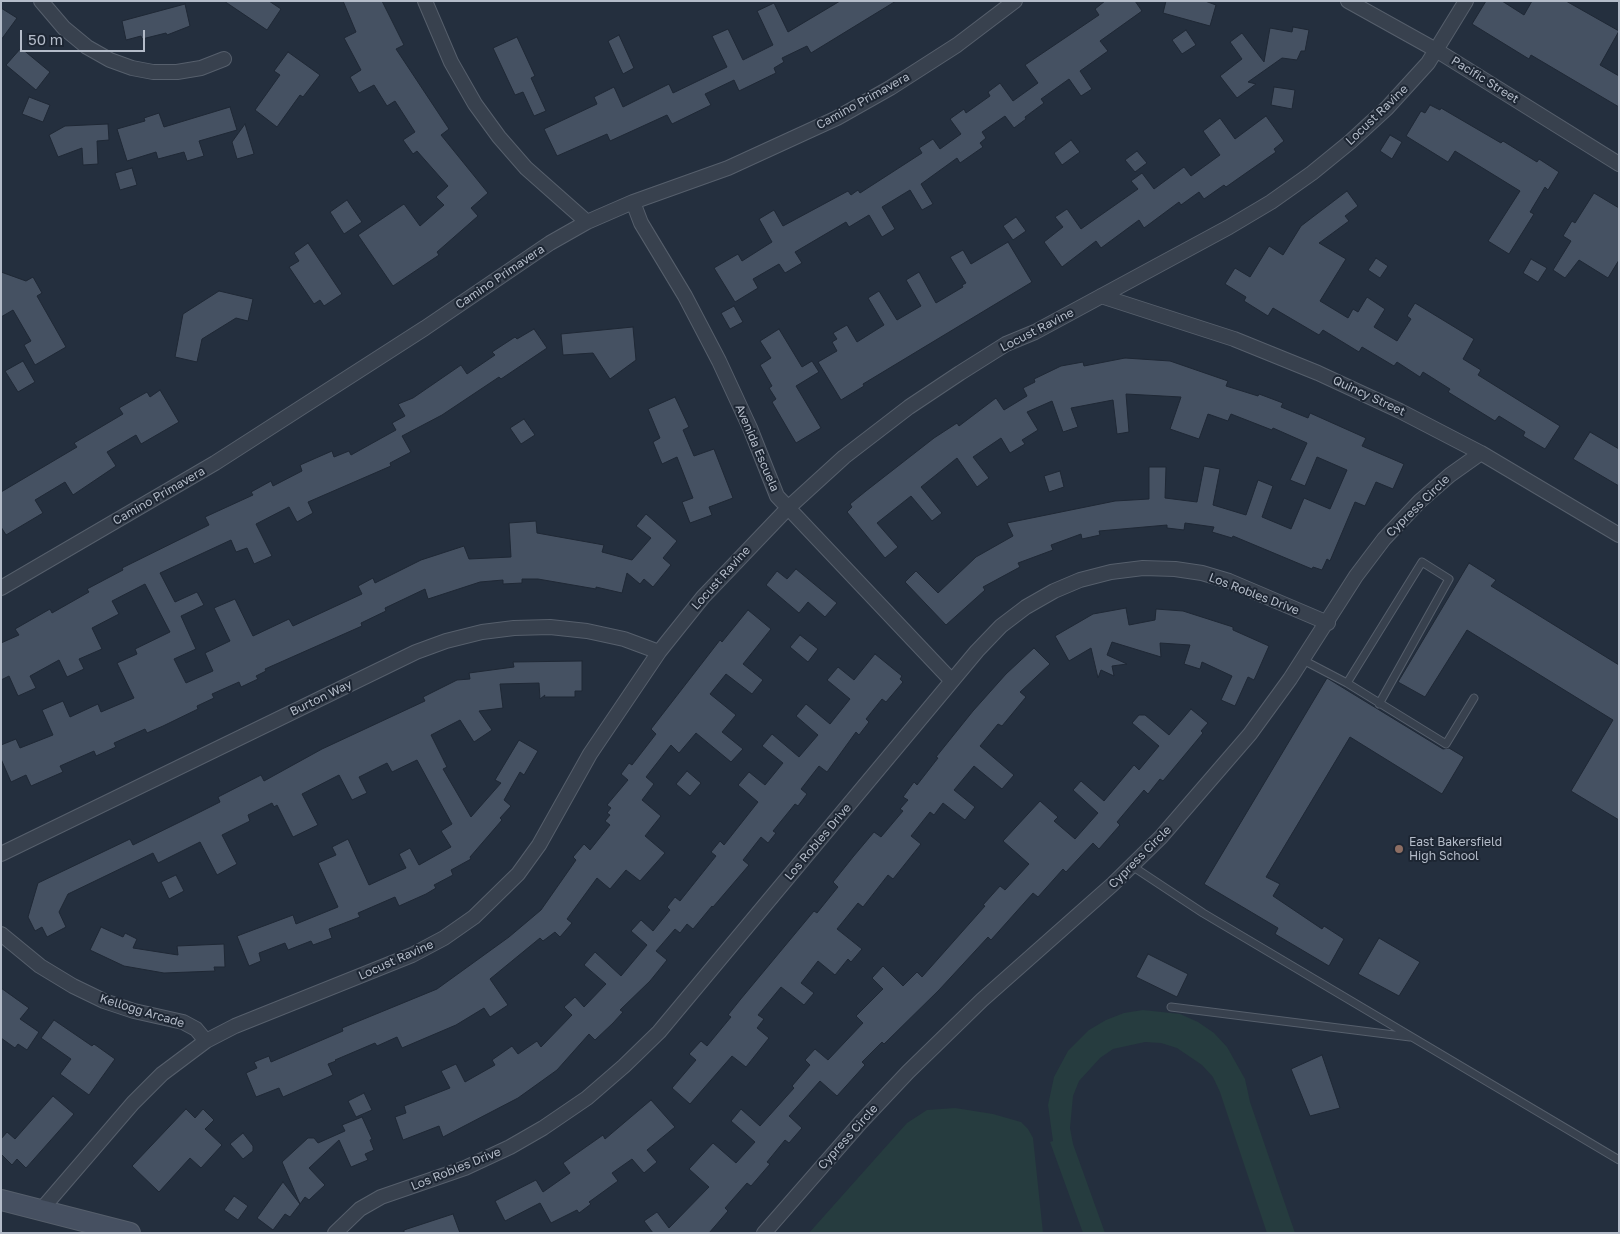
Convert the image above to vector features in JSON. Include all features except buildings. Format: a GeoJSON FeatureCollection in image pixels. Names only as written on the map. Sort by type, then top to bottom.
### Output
{"type":"FeatureCollection","features":[{"type":"Feature","properties":{"kind":"street"},"geometry":{"type":"LineString","coordinates":[[41,1],[64,28],[87,47],[110,60],[132,68],[153,72],[177,72],[201,68],[224,59]]}},
{"type":"Feature","properties":{"kind":"street"},"geometry":{"type":"LineString","coordinates":[[425,1],[451,62],[475,104],[499,137],[538,179],[587,222]]}},
{"type":"Feature","properties":{"kind":"street","name":"Camino Primavera"},"geometry":{"type":"LineString","coordinates":[[1,588],[214,463],[425,328],[550,243],[587,222],[633,202],[728,168],[837,118],[890,88],[957,45],[1015,1]]}},
{"type":"Feature","properties":{"kind":"street","name":"Pacific Street"},"geometry":{"type":"LineString","coordinates":[[1348,1],[1436,50],[1619,164]]}},
{"type":"Feature","properties":{"kind":"street","name":"Locust Ravine"},"geometry":{"type":"LineString","coordinates":[[40,1210],[133,1103],[162,1074],[206,1041],[234,1026],[412,956],[444,938],[474,917],[518,874],[539,845],[590,754],[658,652],[703,597],[788,508],[844,458],[909,407],[952,378],[1006,344],[1229,227],[1271,202],[1312,173],[1350,142],[1386,108],[1428,63],[1466,1]]}},
{"type":"Feature","properties":{"kind":"street","name":"Avenida Escuela"},"geometry":{"type":"LineString","coordinates":[[633,202],[641,223],[685,296],[719,361],[750,428],[777,496],[952,681]]}},
{"type":"Feature","properties":{"kind":"street","name":"Quincy Street"},"geometry":{"type":"LineString","coordinates":[[1100,296],[1234,339],[1318,373],[1400,411],[1481,453],[1619,535]]}},
{"type":"Feature","properties":{"kind":"street","name":"Cypress Circle"},"geometry":{"type":"LineString","coordinates":[[764,1233],[860,1122],[908,1072],[982,1000],[1132,866],[1213,779],[1250,734],[1303,660],[1356,576],[1384,539],[1415,506],[1450,475],[1481,453]]}},
{"type":"Feature","properties":{"kind":"street","name":"Los Robles Drive"},"geometry":{"type":"LineString","coordinates":[[335,1233],[360,1209],[381,1197],[466,1168],[518,1142],[587,1098],[624,1066],[659,1032],[952,681],[1001,626],[1026,607],[1054,591],[1080,580],[1111,572],[1143,568],[1175,569],[1229,581],[1328,623]]}},
{"type":"Feature","properties":{"kind":"street","name":"Burton Way"},"geometry":{"type":"LineString","coordinates":[[1,854],[416,652],[446,641],[498,630],[550,627],[606,635],[658,652]]}},
{"type":"Feature","properties":{"kind":"street","name":"Kellogg Arcade"},"geometry":{"type":"LineString","coordinates":[[1,934],[40,966],[72,986],[134,1012],[183,1022],[196,1029],[206,1041]]}},
{"type":"Feature","properties":{"kind":"street"},"geometry":{"type":"LineString","coordinates":[[1,1200],[130,1233]]}},
{"type":"Feature","properties":{"kind":"lane"},"geometry":{"type":"LineString","coordinates":[[1347,683],[1422,562],[1449,579],[1379,704]]}},
{"type":"Feature","properties":{"kind":"lane"},"geometry":{"type":"LineString","coordinates":[[1303,660],[1347,683],[1446,744],[1474,698]]}},
{"type":"Feature","properties":{"kind":"lane"},"geometry":{"type":"LineString","coordinates":[[1132,866],[1203,912],[1619,1160]]}},
{"type":"Feature","properties":{"kind":"lane"},"geometry":{"type":"LineString","coordinates":[[1171,1007],[1412,1038]]}},
{"type":"Feature","properties":{"kind":"green space"},"geometry":{"type":"Polygon","coordinates":[[[1143,1010],[1180,1014],[1198,1022],[1214,1033],[1227,1047],[1245,1079],[1250,1102],[1295,1233],[1267,1233],[1220,1092],[1213,1077],[1202,1065],[1177,1048],[1161,1043],[1145,1042],[1113,1049],[1100,1058],[1079,1081],[1073,1096],[1070,1128],[1073,1144],[1105,1233],[1083,1233],[1050,1142],[1053,1141],[1048,1105],[1054,1077],[1068,1051],[1089,1030],[1106,1020],[1124,1013],[1143,1010]]]}},
{"type":"Feature","properties":{"kind":"green space"},"geometry":{"type":"Polygon","coordinates":[[[955,1108],[993,1114],[1021,1122],[1028,1129],[1033,1138],[1043,1233],[809,1233],[907,1123],[927,1110],[955,1108]]]}},
{"type":"Feature","properties":{"kind":"place","name":"East Bakersfield High School"},"geometry":{"type":"Point","coordinates":[1399,849]}}]}
